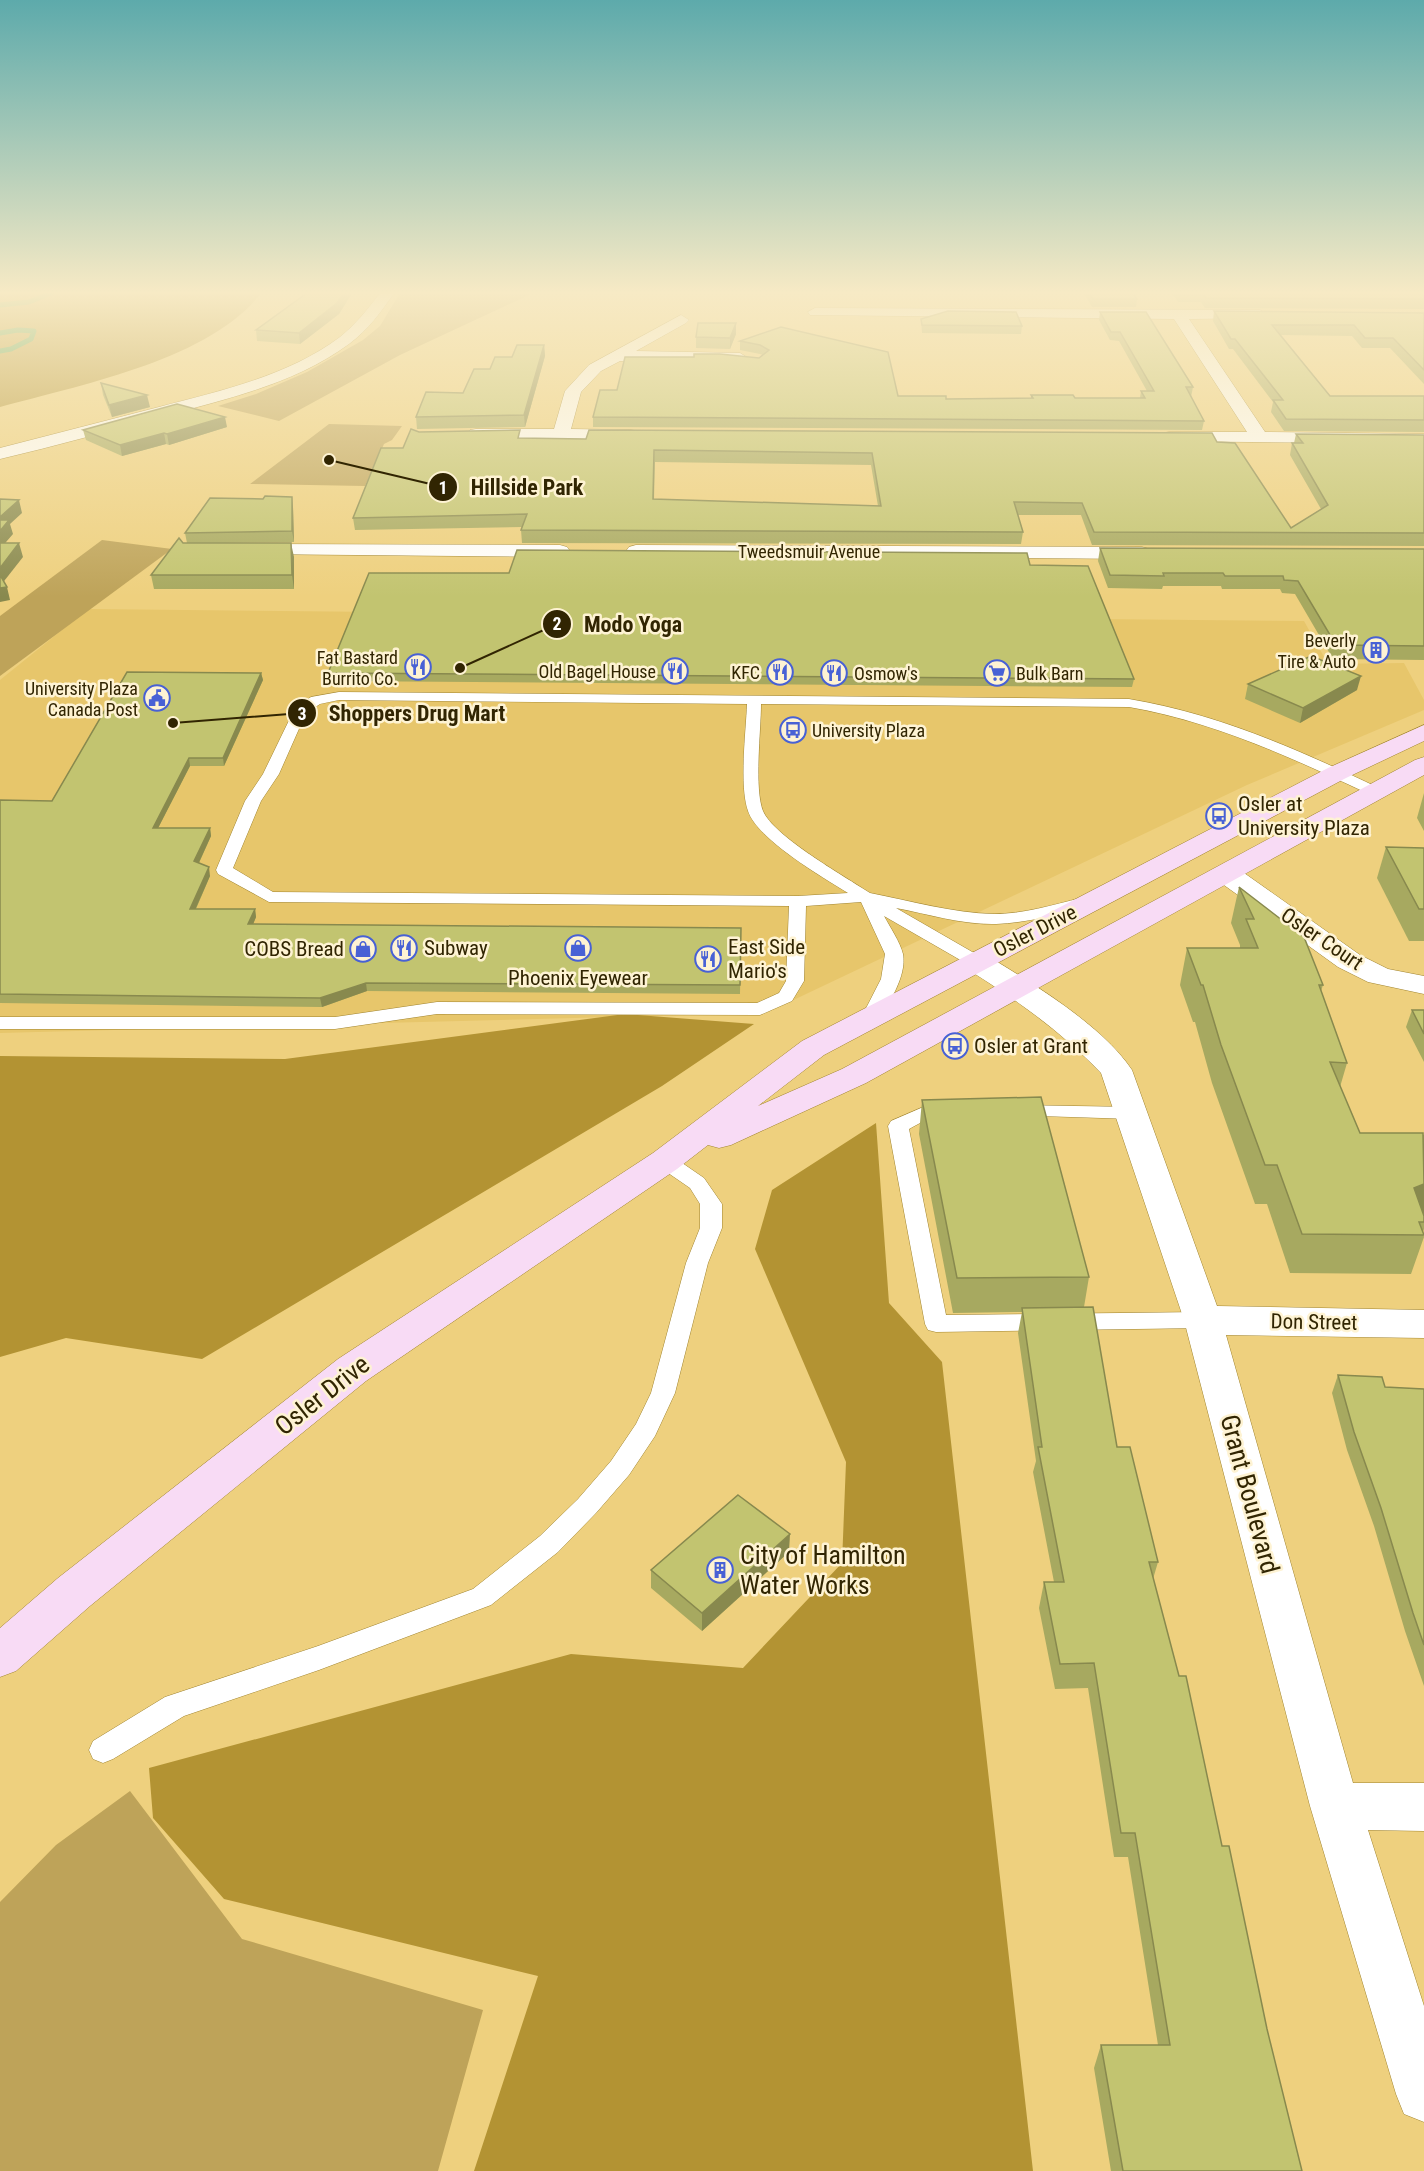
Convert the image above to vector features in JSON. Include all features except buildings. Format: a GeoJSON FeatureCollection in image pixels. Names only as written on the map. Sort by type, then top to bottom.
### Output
{"type":"FeatureCollection","features":[{"type":"Feature","properties":{"kind":"main road","name":"Osler Drive"},"geometry":{"type":"LineString","coordinates":[[0,1657],[74,1592],[352,1370],[665,1161],[813,1048],[1337,773],[1424,732]]}},
{"type":"Feature","properties":{"kind":"main road","name":"Osler Drive"},"geometry":{"type":"LineString","coordinates":[[665,1161],[854,1076],[1424,765]]}},
{"type":"Feature","properties":{"kind":"street"},"geometry":{"type":"LineString","coordinates":[[0,454],[227,394]]}},
{"type":"Feature","properties":{"kind":"street"},"geometry":{"type":"LineString","coordinates":[[561,435],[572,394]]}},
{"type":"Feature","properties":{"kind":"street"},"geometry":{"type":"LineString","coordinates":[[1231,394],[1260,438]]}},
{"type":"Feature","properties":{"kind":"street"},"geometry":{"type":"LineString","coordinates":[[462,434],[643,435]]}},
{"type":"Feature","properties":{"kind":"street"},"geometry":{"type":"LineString","coordinates":[[1153,437],[1424,439]]}},
{"type":"Feature","properties":{"kind":"street"},"geometry":{"type":"LineString","coordinates":[[228,550],[580,551]]}},
{"type":"Feature","properties":{"kind":"street","name":"Tweedsmuir Avenue"},"geometry":{"type":"LineString","coordinates":[[616,551],[1162,553]]}},
{"type":"Feature","properties":{"kind":"street","name":"Osler Court"},"geometry":{"type":"LineString","coordinates":[[1227,874],[1348,961],[1379,976],[1424,986]]}},
{"type":"Feature","properties":{"kind":"street","name":"Grant Boulevard"},"geometry":{"type":"LineString","coordinates":[[975,962],[1018,987],[1090,1041],[1116,1070],[1133,1113],[1203,1320],[1335,1806],[1424,2094]]}},
{"type":"Feature","properties":{"kind":"street","name":"Don Street"},"geometry":{"type":"LineString","coordinates":[[1203,1320],[1424,1324]]}},
{"type":"Feature","properties":{"kind":"street"},"geometry":{"type":"LineString","coordinates":[[1335,1806],[1424,1807]]}},
{"type":"Feature","properties":{"kind":"lane"},"geometry":{"type":"LineString","coordinates":[[1098,899],[1032,915],[995,919],[944,913],[867,897],[798,901],[269,897],[224,870],[253,801],[271,774],[300,711],[316,700],[339,696],[1138,704],[1178,711],[1234,728],[1376,792]]}},
{"type":"Feature","properties":{"kind":"lane"},"geometry":{"type":"LineString","coordinates":[[754,699],[754,797],[757,815],[771,831],[796,851],[975,962]]}},
{"type":"Feature","properties":{"kind":"lane"},"geometry":{"type":"LineString","coordinates":[[867,897],[894,954],[894,971],[888,988],[871,1016]]}},
{"type":"Feature","properties":{"kind":"lane"},"geometry":{"type":"LineString","coordinates":[[0,1023],[335,1023],[437,1008],[760,1009],[786,997],[795,981],[798,901]]}},
{"type":"Feature","properties":{"kind":"lane"},"geometry":{"type":"LineString","coordinates":[[964,1111],[928,1111],[898,1126],[936,1324],[1203,1320]]}},
{"type":"Feature","properties":{"kind":"lane"},"geometry":{"type":"LineString","coordinates":[[1000,1111],[1133,1113]]}},
{"type":"Feature","properties":{"kind":"lane"},"geometry":{"type":"LineString","coordinates":[[103,1750],[175,1707],[319,1658],[482,1597],[549,1544],[587,1506],[620,1468],[646,1429],[663,1393],[697,1263],[711,1228],[711,1204],[697,1183],[665,1161]]}},
{"type":"Feature","properties":{"kind":"shaded area"},"geometry":{"type":"Polygon","coordinates":[[[0,394],[47,394],[0,407],[0,394]]]}},
{"type":"Feature","properties":{"kind":"shaded area"},"geometry":{"type":"Polygon","coordinates":[[[255,394],[328,394],[279,421],[218,406],[255,394]]]}},
{"type":"Feature","properties":{"kind":"shaded area"},"geometry":{"type":"Polygon","coordinates":[[[329,424],[402,426],[392,440],[384,444],[365,486],[250,484],[329,424]]]}},
{"type":"Feature","properties":{"kind":"shaded area"},"geometry":{"type":"Polygon","coordinates":[[[102,540],[172,549],[0,676],[0,616],[102,540]]]}},
{"type":"Feature","properties":{"kind":"shaded area","name":"University Plaza"},"geometry":{"type":"Polygon","coordinates":[[[88,609],[1304,621],[1328,664],[1404,663],[1424,700],[1424,710],[1247,785],[766,1013],[0,1033],[0,680],[88,609]]]}},
{"type":"Feature","properties":{"kind":"shaded area"},"geometry":{"type":"Polygon","coordinates":[[[625,1014],[754,1024],[662,1086],[202,1359],[66,1338],[0,1357],[0,1056],[285,1059],[625,1014]]]}},
{"type":"Feature","properties":{"kind":"shaded area"},"geometry":{"type":"Polygon","coordinates":[[[876,1123],[889,1303],[942,1362],[1033,2171],[474,2171],[538,1976],[224,1899],[153,1818],[149,1768],[571,1654],[743,1668],[842,1563],[846,1462],[755,1249],[772,1190],[876,1123]]]}},
{"type":"Feature","properties":{"kind":"shaded area"},"geometry":{"type":"Polygon","coordinates":[[[130,1791],[242,1939],[483,2010],[438,2171],[0,2171],[0,1902],[56,1845],[130,1791]]]}},
{"type":"Feature","properties":{"kind":"place","name":"Hillside Park"},"geometry":{"type":"Point","coordinates":[329,460]}},
{"type":"Feature","properties":{"kind":"place","name":"Beverly Tire & Auto"},"geometry":{"type":"Point","coordinates":[1376,650]}},
{"type":"Feature","properties":{"kind":"place","name":"Fat Bastard Burrito Co."},"geometry":{"type":"Point","coordinates":[418,667]}},
{"type":"Feature","properties":{"kind":"place","name":"Modo Yoga"},"geometry":{"type":"Point","coordinates":[460,668]}},
{"type":"Feature","properties":{"kind":"place","name":"Old Bagel House"},"geometry":{"type":"Point","coordinates":[675,671]}},
{"type":"Feature","properties":{"kind":"place","name":"KFC"},"geometry":{"type":"Point","coordinates":[780,672]}},
{"type":"Feature","properties":{"kind":"place","name":"Osmow's"},"geometry":{"type":"Point","coordinates":[834,673]}},
{"type":"Feature","properties":{"kind":"place","name":"Bulk Barn"},"geometry":{"type":"Point","coordinates":[997,673]}},
{"type":"Feature","properties":{"kind":"place","name":"University Plaza Canada Post"},"geometry":{"type":"Point","coordinates":[157,698]}},
{"type":"Feature","properties":{"kind":"place","name":"Shoppers Drug Mart"},"geometry":{"type":"Point","coordinates":[173,723]}},
{"type":"Feature","properties":{"kind":"place","name":"University Plaza"},"geometry":{"type":"Point","coordinates":[793,730]}},
{"type":"Feature","properties":{"kind":"place","name":"Osler at University Plaza"},"geometry":{"type":"Point","coordinates":[1219,816]}},
{"type":"Feature","properties":{"kind":"place","name":"Subway"},"geometry":{"type":"Point","coordinates":[404,948]}},
{"type":"Feature","properties":{"kind":"place","name":"Phoenix Eyewear"},"geometry":{"type":"Point","coordinates":[578,948]}},
{"type":"Feature","properties":{"kind":"place","name":"COBS Bread"},"geometry":{"type":"Point","coordinates":[363,949]}},
{"type":"Feature","properties":{"kind":"place","name":"East Side Mario's"},"geometry":{"type":"Point","coordinates":[708,959]}},
{"type":"Feature","properties":{"kind":"place","name":"Osler at Grant"},"geometry":{"type":"Point","coordinates":[955,1046]}},
{"type":"Feature","properties":{"kind":"place","name":"City of Hamilton Water Works"},"geometry":{"type":"Point","coordinates":[720,1570]}}]}
